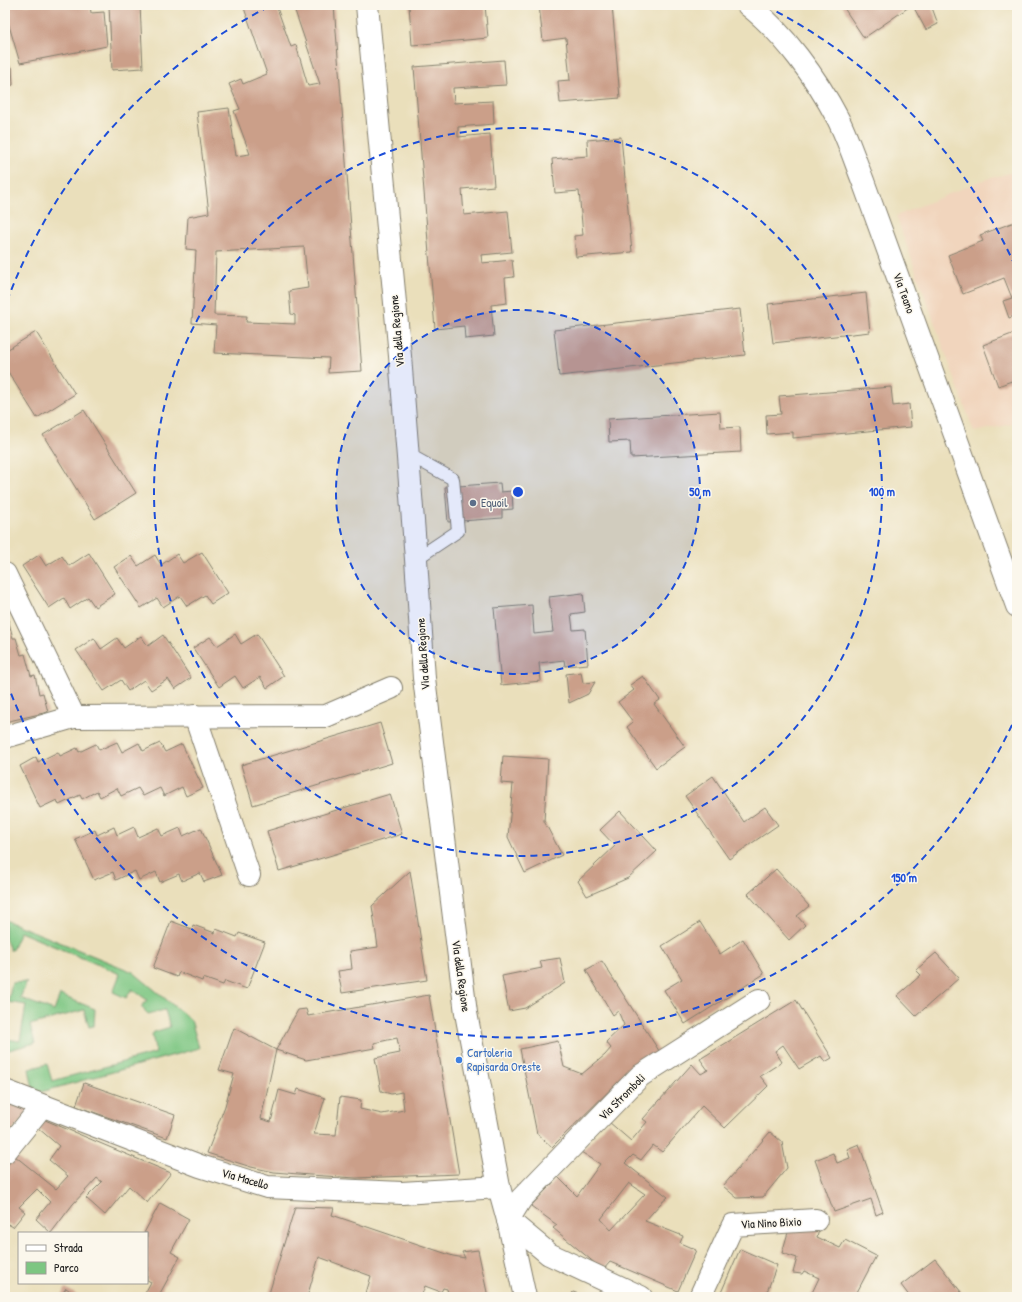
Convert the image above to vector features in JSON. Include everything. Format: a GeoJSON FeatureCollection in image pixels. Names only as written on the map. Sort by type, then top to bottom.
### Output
{"type":"FeatureCollection","features":[{"type":"Feature","properties":{"kind":"street","name":"Via della Regione"},"geometry":{"type":"LineString","coordinates":[[367,5],[408,454],[424,678],[466,1013],[499,1186],[525,1297]]}},
{"type":"Feature","properties":{"kind":"street","name":"Via Teano"},"geometry":{"type":"LineString","coordinates":[[748,5],[784,38],[811,76],[838,120],[863,181],[1017,606]]}},
{"type":"Feature","properties":{"kind":"street"},"geometry":{"type":"LineString","coordinates":[[5,574],[74,717]]}},
{"type":"Feature","properties":{"kind":"street"},"geometry":{"type":"LineString","coordinates":[[5,736],[74,717],[326,716],[391,688]]}},
{"type":"Feature","properties":{"kind":"street"},"geometry":{"type":"LineString","coordinates":[[195,716],[249,875]]}},
{"type":"Feature","properties":{"kind":"street","name":"Via Stromboli"},"geometry":{"type":"LineString","coordinates":[[508,1220],[521,1199],[640,1076],[759,1000]]}},
{"type":"Feature","properties":{"kind":"street","name":"Via Macello"},"geometry":{"type":"LineString","coordinates":[[5,1091],[200,1166],[267,1187],[402,1193],[499,1186]]}},
{"type":"Feature","properties":{"kind":"street"},"geometry":{"type":"LineString","coordinates":[[5,1152],[42,1106]]}},
{"type":"Feature","properties":{"kind":"street"},"geometry":{"type":"LineString","coordinates":[[508,1220],[549,1254],[621,1292],[642,1297]]}},
{"type":"Feature","properties":{"kind":"street","name":"Via Nino Bixio"},"geometry":{"type":"LineString","coordinates":[[700,1297],[733,1225],[816,1220]]}},
{"type":"Feature","properties":{"kind":"lane"},"geometry":{"type":"LineString","coordinates":[[408,454],[453,479],[458,531],[416,559]]}},
{"type":"Feature","properties":{"kind":"shaded area"},"geometry":{"type":"Polygon","coordinates":[[[1017,171],[1017,423],[974,432],[896,216],[980,181],[1017,171]]]}},
{"type":"Feature","properties":{"kind":"green space"},"geometry":{"type":"Polygon","coordinates":[[[5,920],[133,972],[191,1020],[199,1048],[34,1094],[29,1069],[47,1064],[52,1081],[156,1053],[152,1035],[154,1032],[170,1027],[165,1010],[148,1014],[141,1007],[147,1000],[132,989],[126,998],[113,992],[120,974],[20,932],[12,950],[10,950],[5,938],[5,920]]]}},
{"type":"Feature","properties":{"kind":"green space"},"geometry":{"type":"Polygon","coordinates":[[[27,982],[20,998],[54,1011],[60,995],[95,1009],[94,1026],[89,1027],[84,1010],[30,1025],[35,1043],[5,1051],[5,1039],[20,1041],[26,1005],[8,1002],[12,983],[27,982]]]}},
{"type":"Feature","properties":{"kind":"building"},"geometry":{"type":"Polygon","coordinates":[[[14,5],[90,5],[91,13],[104,12],[107,46],[20,63],[5,12],[5,8],[14,5]]]}},
{"type":"Feature","properties":{"kind":"building"},"geometry":{"type":"Polygon","coordinates":[[[109,5],[140,5],[143,68],[112,70],[109,5]]]}},
{"type":"Feature","properties":{"kind":"building"},"geometry":{"type":"Polygon","coordinates":[[[243,5],[276,5],[291,47],[296,45],[308,86],[320,84],[293,5],[334,5],[362,371],[328,373],[329,358],[214,353],[216,325],[192,323],[196,250],[186,249],[188,217],[209,213],[197,112],[229,108],[236,156],[250,154],[234,111],[240,109],[229,84],[241,79],[243,84],[267,74],[243,5]],[[304,247],[216,252],[214,315],[247,316],[246,322],[295,324],[295,315],[291,314],[289,291],[308,288],[304,247]]]}},
{"type":"Feature","properties":{"kind":"building"},"geometry":{"type":"Polygon","coordinates":[[[409,5],[485,5],[488,38],[412,45],[409,5]]]}},
{"type":"Feature","properties":{"kind":"building"},"geometry":{"type":"Polygon","coordinates":[[[539,5],[612,5],[620,98],[560,103],[558,81],[570,80],[566,38],[543,41],[539,5]]]}},
{"type":"Feature","properties":{"kind":"building"},"geometry":{"type":"Polygon","coordinates":[[[842,5],[908,5],[909,7],[864,38],[842,5]]]}},
{"type":"Feature","properties":{"kind":"building"},"geometry":{"type":"Polygon","coordinates":[[[931,5],[938,24],[926,30],[913,6],[931,5]]]}},
{"type":"Feature","properties":{"kind":"building"},"geometry":{"type":"Polygon","coordinates":[[[504,60],[506,85],[453,88],[454,103],[493,101],[494,124],[458,127],[458,137],[490,134],[494,186],[462,189],[464,215],[508,211],[512,252],[481,255],[482,263],[512,260],[514,277],[505,278],[507,303],[491,305],[494,336],[465,339],[464,326],[435,329],[414,67],[504,60]]]}},
{"type":"Feature","properties":{"kind":"building"},"geometry":{"type":"Polygon","coordinates":[[[5,67],[12,67],[13,85],[5,87],[5,67]]]}},
{"type":"Feature","properties":{"kind":"building"},"geometry":{"type":"Polygon","coordinates":[[[621,137],[632,252],[576,257],[574,236],[583,235],[579,191],[555,193],[552,159],[588,156],[587,140],[621,137]]]}},
{"type":"Feature","properties":{"kind":"building"},"geometry":{"type":"Polygon","coordinates":[[[1017,221],[1017,315],[1009,318],[1003,301],[1012,298],[1004,278],[963,294],[948,255],[983,241],[980,235],[1017,221]]]}},
{"type":"Feature","properties":{"kind":"building"},"geometry":{"type":"Polygon","coordinates":[[[866,293],[870,332],[773,343],[768,304],[866,293]]]}},
{"type":"Feature","properties":{"kind":"building"},"geometry":{"type":"Polygon","coordinates":[[[740,309],[745,355],[559,376],[554,330],[740,309]]]}},
{"type":"Feature","properties":{"kind":"building"},"geometry":{"type":"Polygon","coordinates":[[[36,332],[75,394],[37,418],[5,367],[5,351],[36,332]]]}},
{"type":"Feature","properties":{"kind":"building"},"geometry":{"type":"Polygon","coordinates":[[[1017,332],[1017,379],[998,386],[983,345],[1017,332]]]}},
{"type":"Feature","properties":{"kind":"building"},"geometry":{"type":"Polygon","coordinates":[[[891,387],[893,406],[909,404],[911,427],[793,438],[793,432],[767,434],[766,415],[781,414],[779,396],[891,387]]]}},
{"type":"Feature","properties":{"kind":"building"},"geometry":{"type":"Polygon","coordinates":[[[84,410],[136,493],[95,519],[43,435],[84,410]]]}},
{"type":"Feature","properties":{"kind":"building"},"geometry":{"type":"Polygon","coordinates":[[[720,412],[721,428],[740,427],[741,452],[631,458],[630,441],[609,442],[608,419],[720,412]]]}},
{"type":"Feature","properties":{"kind":"building"},"geometry":{"type":"Polygon","coordinates":[[[500,483],[501,492],[512,491],[513,509],[502,510],[502,518],[448,522],[445,487],[500,483]]]}},
{"type":"Feature","properties":{"kind":"building"},"geometry":{"type":"Polygon","coordinates":[[[202,552],[228,593],[211,604],[205,595],[187,606],[180,596],[163,607],[157,598],[141,608],[114,567],[131,556],[138,566],[155,555],[161,565],[177,554],[183,563],[202,552]]]}},
{"type":"Feature","properties":{"kind":"building"},"geometry":{"type":"Polygon","coordinates":[[[89,553],[115,594],[95,607],[88,597],[70,609],[64,598],[49,608],[22,566],[39,555],[46,566],[62,556],[69,566],[89,553]]]}},
{"type":"Feature","properties":{"kind":"building"},"geometry":{"type":"Polygon","coordinates":[[[583,593],[585,612],[571,614],[573,630],[585,629],[588,664],[565,666],[564,660],[539,663],[541,681],[501,685],[494,608],[532,605],[534,634],[553,632],[549,597],[583,593]]]}},
{"type":"Feature","properties":{"kind":"building"},"geometry":{"type":"Polygon","coordinates":[[[8,619],[13,638],[16,638],[21,655],[25,654],[31,676],[35,675],[39,694],[43,693],[48,712],[5,722],[5,620],[8,619]]]}},
{"type":"Feature","properties":{"kind":"building"},"geometry":{"type":"Polygon","coordinates":[[[235,634],[241,644],[257,634],[284,676],[267,688],[260,677],[243,688],[235,676],[219,687],[193,648],[210,637],[217,646],[235,634]]]}},
{"type":"Feature","properties":{"kind":"building"},"geometry":{"type":"Polygon","coordinates":[[[163,635],[191,678],[175,689],[168,679],[151,690],[144,680],[128,691],[121,680],[104,691],[76,650],[94,638],[101,649],[117,638],[124,648],[141,636],[148,646],[163,635]]]}},
{"type":"Feature","properties":{"kind":"building"},"geometry":{"type":"Polygon","coordinates":[[[581,672],[583,683],[595,682],[588,694],[569,703],[566,674],[581,672]]]}},
{"type":"Feature","properties":{"kind":"building"},"geometry":{"type":"Polygon","coordinates":[[[643,676],[660,700],[654,704],[685,747],[656,768],[627,727],[633,722],[618,702],[634,690],[630,685],[643,676]]]}},
{"type":"Feature","properties":{"kind":"building"},"geometry":{"type":"Polygon","coordinates":[[[380,723],[392,763],[253,805],[241,765],[380,723]]]}},
{"type":"Feature","properties":{"kind":"building"},"geometry":{"type":"Polygon","coordinates":[[[117,742],[122,752],[139,743],[143,751],[160,743],[165,752],[182,744],[203,788],[186,796],[182,787],[164,796],[160,788],[143,796],[138,788],[121,796],[117,788],[100,797],[97,791],[82,799],[80,795],[59,805],[57,800],[40,808],[20,766],[36,757],[38,762],[58,752],[60,756],[77,748],[79,752],[96,744],[99,750],[117,742]]]}},
{"type":"Feature","properties":{"kind":"building"},"geometry":{"type":"Polygon","coordinates":[[[503,756],[548,759],[544,821],[562,855],[525,873],[508,837],[513,784],[501,783],[503,756]]]}},
{"type":"Feature","properties":{"kind":"building"},"geometry":{"type":"Polygon","coordinates":[[[713,776],[744,822],[765,807],[778,825],[729,859],[685,796],[713,776]]]}},
{"type":"Feature","properties":{"kind":"building"},"geometry":{"type":"Polygon","coordinates":[[[390,794],[402,834],[279,871],[267,831],[390,794]]]}},
{"type":"Feature","properties":{"kind":"building"},"geometry":{"type":"Polygon","coordinates":[[[620,811],[657,851],[628,878],[587,896],[578,881],[615,846],[600,830],[620,811]]]}},
{"type":"Feature","properties":{"kind":"building"},"geometry":{"type":"Polygon","coordinates":[[[114,827],[117,835],[134,827],[138,837],[158,828],[162,836],[180,828],[183,836],[201,828],[222,875],[204,882],[200,873],[182,881],[179,874],[160,882],[156,872],[139,880],[135,871],[116,880],[113,872],[94,880],[75,839],[95,830],[97,835],[114,827]]]}},
{"type":"Feature","properties":{"kind":"building"},"geometry":{"type":"Polygon","coordinates":[[[776,869],[809,906],[797,916],[805,925],[789,940],[748,894],[776,869]]]}},
{"type":"Feature","properties":{"kind":"building"},"geometry":{"type":"Polygon","coordinates":[[[410,871],[427,980],[342,993],[338,971],[352,969],[350,951],[378,947],[372,906],[410,871]]]}},
{"type":"Feature","properties":{"kind":"building"},"geometry":{"type":"Polygon","coordinates":[[[171,921],[192,929],[193,925],[215,933],[216,929],[237,937],[239,933],[265,942],[247,989],[225,981],[223,985],[203,978],[202,981],[179,972],[177,977],[153,968],[171,921]]]}},
{"type":"Feature","properties":{"kind":"building"},"geometry":{"type":"Polygon","coordinates":[[[700,922],[720,954],[743,939],[764,974],[685,1024],[664,990],[682,979],[662,946],[700,922]]]}},
{"type":"Feature","properties":{"kind":"building"},"geometry":{"type":"Polygon","coordinates":[[[936,953],[959,978],[916,1016],[897,996],[921,975],[916,970],[936,953]]]}},
{"type":"Feature","properties":{"kind":"building"},"geometry":{"type":"Polygon","coordinates":[[[560,958],[565,983],[525,1008],[509,1011],[502,976],[542,968],[540,961],[560,958]]]}},
{"type":"Feature","properties":{"kind":"building"},"geometry":{"type":"Polygon","coordinates":[[[602,961],[661,1054],[626,1074],[552,1147],[537,1134],[520,1049],[558,1041],[564,1067],[582,1074],[605,1055],[611,1048],[606,1042],[624,1025],[618,1011],[613,1015],[586,970],[602,961]]]}},
{"type":"Feature","properties":{"kind":"building"},"geometry":{"type":"Polygon","coordinates":[[[429,995],[459,1174],[356,1178],[274,1172],[251,1167],[207,1153],[225,1106],[234,1074],[219,1070],[234,1028],[276,1050],[298,1010],[306,1009],[308,1016],[429,995]],[[397,1038],[374,1043],[375,1048],[306,1060],[276,1050],[261,1119],[271,1122],[279,1090],[296,1095],[298,1089],[325,1098],[314,1134],[336,1135],[340,1097],[361,1100],[360,1109],[382,1114],[404,1110],[402,1092],[391,1094],[381,1091],[375,1058],[400,1053],[397,1038]]]}},
{"type":"Feature","properties":{"kind":"building"},"geometry":{"type":"Polygon","coordinates":[[[796,1000],[832,1058],[825,1062],[821,1056],[799,1069],[783,1045],[775,1051],[782,1062],[760,1076],[768,1086],[725,1128],[702,1106],[662,1152],[653,1145],[641,1160],[633,1155],[625,1163],[668,1197],[645,1221],[683,1236],[680,1243],[696,1250],[678,1291],[610,1262],[603,1270],[553,1228],[557,1225],[531,1206],[558,1177],[577,1196],[600,1164],[581,1152],[609,1122],[631,1141],[647,1122],[643,1119],[692,1064],[701,1074],[708,1070],[700,1059],[796,1000]],[[629,1183],[601,1219],[611,1230],[645,1194],[629,1183]]]}},
{"type":"Feature","properties":{"kind":"building"},"geometry":{"type":"Polygon","coordinates":[[[84,1083],[175,1115],[167,1138],[76,1106],[84,1083]]]}},
{"type":"Feature","properties":{"kind":"building"},"geometry":{"type":"Polygon","coordinates":[[[5,1102],[30,1109],[5,1139],[5,1102]]]}},
{"type":"Feature","properties":{"kind":"building"},"geometry":{"type":"Polygon","coordinates":[[[45,1120],[171,1173],[147,1203],[129,1186],[105,1215],[86,1198],[102,1182],[97,1178],[73,1204],[52,1232],[36,1219],[50,1202],[37,1189],[19,1207],[25,1212],[13,1227],[6,1223],[5,1224],[5,1168],[15,1156],[56,1189],[68,1176],[49,1160],[59,1146],[38,1128],[45,1120]]]}},
{"type":"Feature","properties":{"kind":"building"},"geometry":{"type":"Polygon","coordinates":[[[770,1132],[782,1142],[787,1168],[763,1197],[737,1198],[723,1186],[770,1132]]]}},
{"type":"Feature","properties":{"kind":"building"},"geometry":{"type":"Polygon","coordinates":[[[859,1144],[883,1212],[876,1215],[871,1199],[834,1212],[815,1160],[833,1153],[837,1163],[850,1158],[847,1149],[859,1144]]]}},
{"type":"Feature","properties":{"kind":"building"},"geometry":{"type":"Polygon","coordinates":[[[160,1203],[189,1219],[171,1252],[180,1257],[158,1297],[143,1297],[151,1282],[148,1280],[148,1232],[145,1232],[160,1203]]]}},
{"type":"Feature","properties":{"kind":"building"},"geometry":{"type":"Polygon","coordinates":[[[295,1207],[334,1208],[332,1215],[453,1256],[465,1258],[462,1252],[478,1250],[488,1297],[449,1297],[447,1289],[443,1288],[441,1292],[425,1286],[421,1297],[365,1297],[371,1276],[319,1257],[307,1297],[268,1297],[295,1207]]]}},
{"type":"Feature","properties":{"kind":"building"},"geometry":{"type":"Polygon","coordinates":[[[820,1227],[817,1237],[840,1248],[845,1240],[876,1256],[856,1294],[862,1297],[810,1297],[819,1278],[804,1271],[802,1274],[793,1273],[797,1258],[782,1253],[789,1229],[820,1227]]]}},
{"type":"Feature","properties":{"kind":"building"},"geometry":{"type":"Polygon","coordinates":[[[740,1249],[777,1265],[765,1297],[725,1297],[720,1295],[740,1249]]]}},
{"type":"Feature","properties":{"kind":"building"},"geometry":{"type":"Polygon","coordinates":[[[935,1259],[965,1297],[910,1297],[901,1285],[935,1259]]]}},
{"type":"Feature","properties":{"kind":"building"},"geometry":{"type":"Polygon","coordinates":[[[66,1288],[78,1296],[60,1297],[66,1288]]]}},
{"type":"Feature","properties":{"kind":"building"},"geometry":{"type":"Polygon","coordinates":[[[573,1292],[587,1297],[570,1297],[573,1292]]]}},
{"type":"Feature","properties":{"kind":"place","name":"Equoil"},"geometry":{"type":"Point","coordinates":[473,503]}},
{"type":"Feature","properties":{"kind":"place","name":"Cartoleria Rapisarda Oreste"},"geometry":{"type":"Point","coordinates":[459,1060]}}]}
